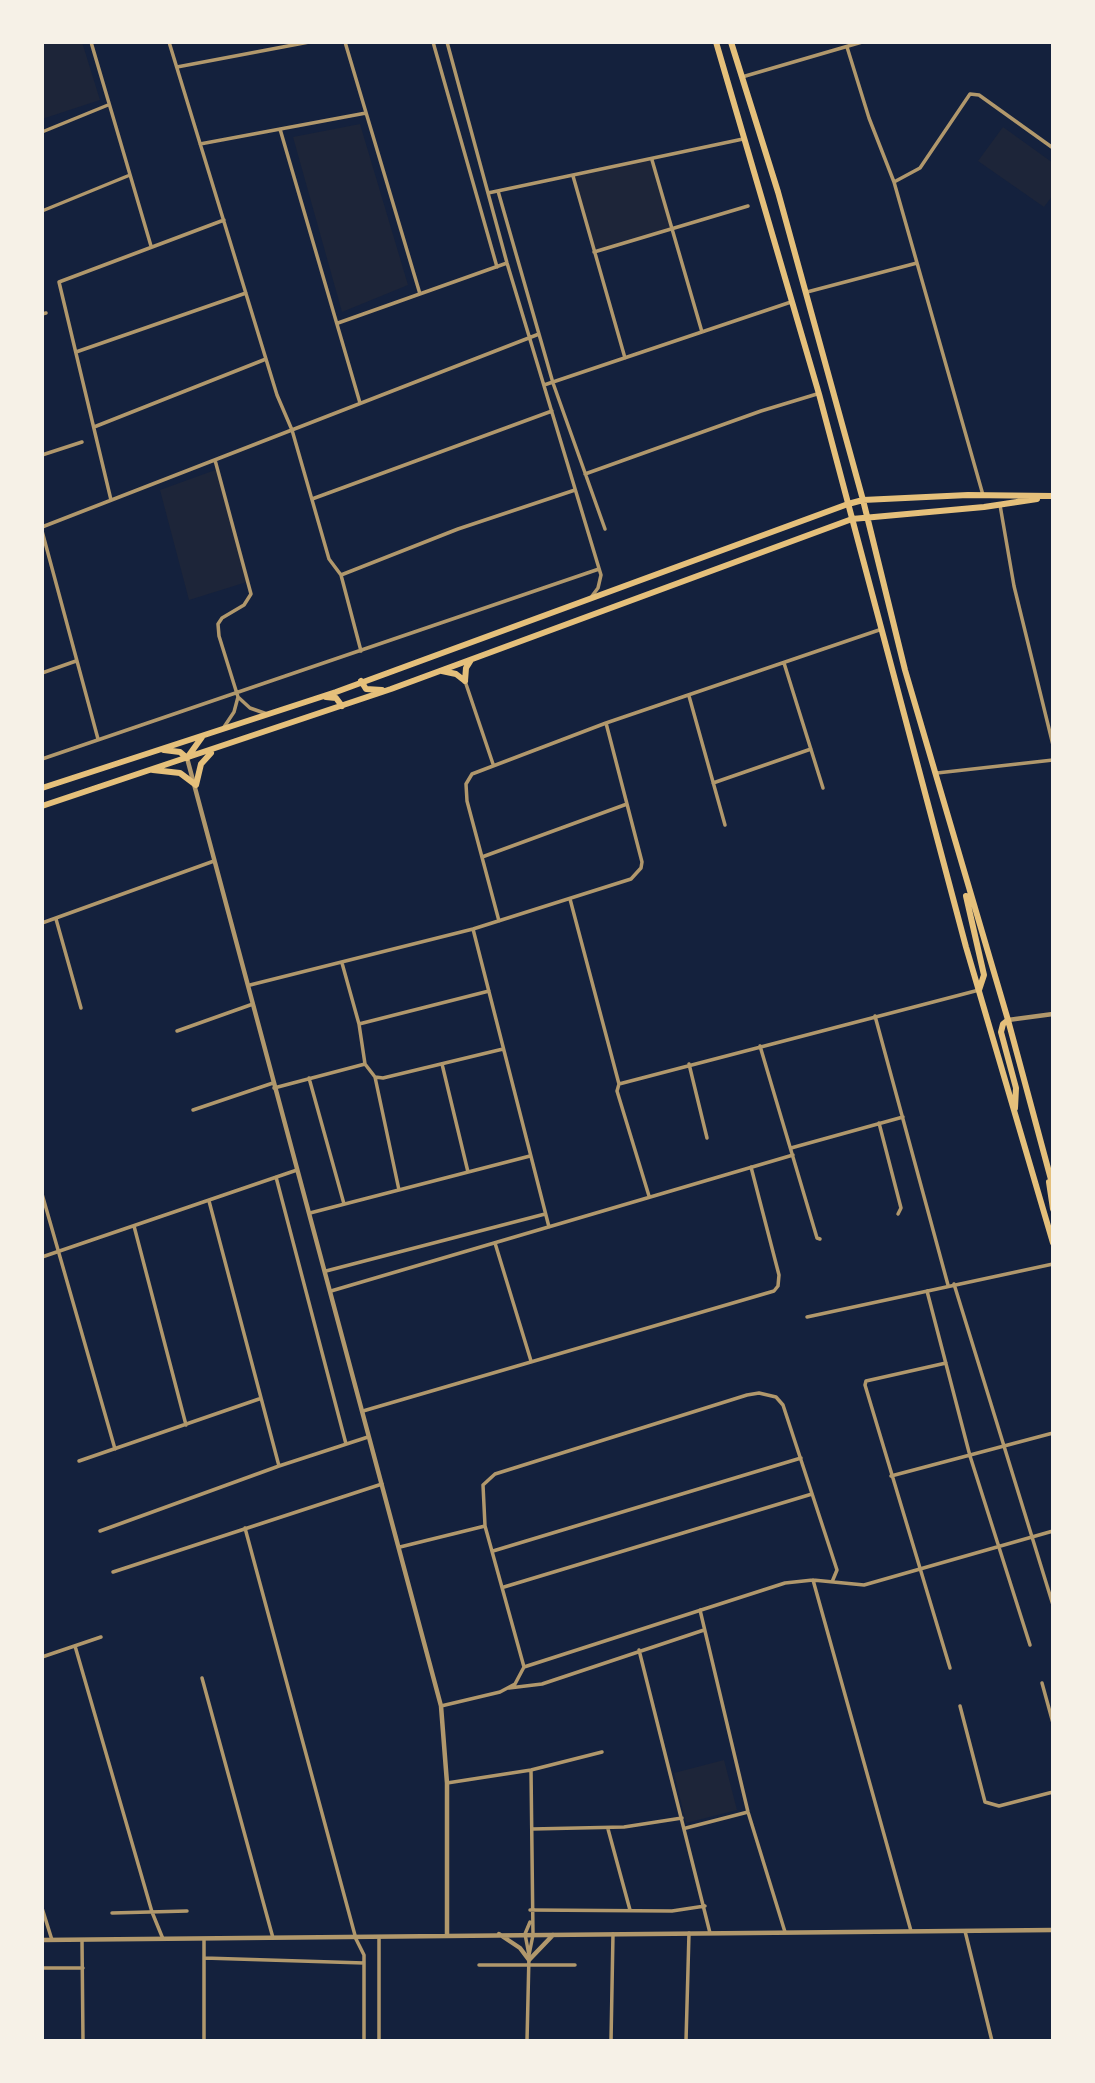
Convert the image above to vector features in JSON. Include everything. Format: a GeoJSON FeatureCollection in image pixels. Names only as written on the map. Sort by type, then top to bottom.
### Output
{"type":"FeatureCollection","features":[{"type":"Feature","properties":{"kind":"main road"},"geometry":{"type":"LineString","coordinates":[[716,42],[819,394],[979,990],[1053,1243]]}},
{"type":"Feature","properties":{"kind":"main road"},"geometry":{"type":"LineString","coordinates":[[731,42],[778,192],[863,500],[934,773],[1008,1020],[1053,1187]]}},
{"type":"Feature","properties":{"kind":"main road"},"geometry":{"type":"LineString","coordinates":[[42,788],[311,700],[848,504],[863,500],[983,495],[1053,496]]}},
{"type":"Feature","properties":{"kind":"main road"},"geometry":{"type":"LineString","coordinates":[[42,806],[391,689],[852,519],[1000,505],[1053,496]]}},
{"type":"Feature","properties":{"kind":"main road"},"geometry":{"type":"LineString","coordinates":[[465,681],[466,668],[473,659]]}},
{"type":"Feature","properties":{"kind":"main road"},"geometry":{"type":"LineString","coordinates":[[441,671],[456,674],[465,681]]}},
{"type":"Feature","properties":{"kind":"main road"},"geometry":{"type":"LineString","coordinates":[[362,681],[373,691],[391,689]]}},
{"type":"Feature","properties":{"kind":"main road"},"geometry":{"type":"LineString","coordinates":[[311,700],[331,697],[342,706]]}},
{"type":"Feature","properties":{"kind":"main road"},"geometry":{"type":"LineString","coordinates":[[187,758],[192,748],[209,733]]}},
{"type":"Feature","properties":{"kind":"main road"},"geometry":{"type":"LineString","coordinates":[[155,750],[174,750],[187,758]]}},
{"type":"Feature","properties":{"kind":"main road"},"geometry":{"type":"LineString","coordinates":[[146,770],[173,771],[196,785],[201,764],[215,750]]}},
{"type":"Feature","properties":{"kind":"main road"},"geometry":{"type":"LineString","coordinates":[[959,863],[984,975],[979,990]]}},
{"type":"Feature","properties":{"kind":"main road"},"geometry":{"type":"LineString","coordinates":[[1008,1020],[1003,1024],[1002,1032],[1016,1088],[1015,1114]]}},
{"type":"Feature","properties":{"kind":"main road"},"geometry":{"type":"LineString","coordinates":[[1048,1173],[1053,1209]]}},
{"type":"Feature","properties":{"kind":"street"},"geometry":{"type":"LineString","coordinates":[[91,42],[150,246]]}},
{"type":"Feature","properties":{"kind":"street"},"geometry":{"type":"LineString","coordinates":[[169,42],[266,359],[292,430],[329,559],[341,575],[361,651]]}},
{"type":"Feature","properties":{"kind":"street"},"geometry":{"type":"LineString","coordinates":[[177,67],[309,42]]}},
{"type":"Feature","properties":{"kind":"street"},"geometry":{"type":"LineString","coordinates":[[345,42],[420,294]]}},
{"type":"Feature","properties":{"kind":"street"},"geometry":{"type":"LineString","coordinates":[[433,42],[498,267]]}},
{"type":"Feature","properties":{"kind":"street"},"geometry":{"type":"LineString","coordinates":[[447,42],[507,263],[601,575],[598,588],[584,602]]}},
{"type":"Feature","properties":{"kind":"street"},"geometry":{"type":"LineString","coordinates":[[741,76],[862,42]]}},
{"type":"Feature","properties":{"kind":"street"},"geometry":{"type":"LineString","coordinates":[[847,47],[869,118],[894,181],[983,495]]}},
{"type":"Feature","properties":{"kind":"street"},"geometry":{"type":"LineString","coordinates":[[894,181],[920,168],[970,94],[979,96],[1053,148]]}},
{"type":"Feature","properties":{"kind":"street"},"geometry":{"type":"LineString","coordinates":[[42,132],[109,104]]}},
{"type":"Feature","properties":{"kind":"street"},"geometry":{"type":"LineString","coordinates":[[201,145],[366,113]]}},
{"type":"Feature","properties":{"kind":"street"},"geometry":{"type":"LineString","coordinates":[[280,130],[360,403]]}},
{"type":"Feature","properties":{"kind":"street"},"geometry":{"type":"LineString","coordinates":[[488,193],[745,139]]}},
{"type":"Feature","properties":{"kind":"street"},"geometry":{"type":"LineString","coordinates":[[652,159],[702,332]]}},
{"type":"Feature","properties":{"kind":"street"},"geometry":{"type":"LineString","coordinates":[[42,211],[130,175]]}},
{"type":"Feature","properties":{"kind":"street"},"geometry":{"type":"LineString","coordinates":[[573,176],[625,358]]}},
{"type":"Feature","properties":{"kind":"street"},"geometry":{"type":"LineString","coordinates":[[498,191],[553,383],[605,529]]}},
{"type":"Feature","properties":{"kind":"street"},"geometry":{"type":"LineString","coordinates":[[594,252],[748,206]]}},
{"type":"Feature","properties":{"kind":"street"},"geometry":{"type":"LineString","coordinates":[[111,500],[59,282],[224,220]]}},
{"type":"Feature","properties":{"kind":"street"},"geometry":{"type":"LineString","coordinates":[[337,323],[507,263]]}},
{"type":"Feature","properties":{"kind":"street"},"geometry":{"type":"LineString","coordinates":[[804,292],[917,263]]}},
{"type":"Feature","properties":{"kind":"street"},"geometry":{"type":"LineString","coordinates":[[76,352],[246,293]]}},
{"type":"Feature","properties":{"kind":"street"},"geometry":{"type":"LineString","coordinates":[[544,385],[793,302]]}},
{"type":"Feature","properties":{"kind":"street"},"geometry":{"type":"LineString","coordinates":[[99,740],[42,529],[539,334]]}},
{"type":"Feature","properties":{"kind":"street"},"geometry":{"type":"LineString","coordinates":[[94,427],[266,359]]}},
{"type":"Feature","properties":{"kind":"street"},"geometry":{"type":"LineString","coordinates":[[585,474],[761,411],[819,394]]}},
{"type":"Feature","properties":{"kind":"street"},"geometry":{"type":"LineString","coordinates":[[312,499],[552,411]]}},
{"type":"Feature","properties":{"kind":"street"},"geometry":{"type":"LineString","coordinates":[[42,455],[82,442]]}},
{"type":"Feature","properties":{"kind":"street"},"geometry":{"type":"LineString","coordinates":[[215,460],[250,581],[248,600],[218,624],[237,695],[234,712],[222,730]]}},
{"type":"Feature","properties":{"kind":"street"},"geometry":{"type":"LineString","coordinates":[[341,575],[457,529],[575,490]]}},
{"type":"Feature","properties":{"kind":"street"},"geometry":{"type":"LineString","coordinates":[[1000,505],[1014,586],[1053,745]]}},
{"type":"Feature","properties":{"kind":"street"},"geometry":{"type":"LineString","coordinates":[[42,760],[599,569]]}},
{"type":"Feature","properties":{"kind":"street"},"geometry":{"type":"LineString","coordinates":[[499,921],[467,801],[466,784],[472,774],[606,723],[882,629]]}},
{"type":"Feature","properties":{"kind":"street"},"geometry":{"type":"LineString","coordinates":[[42,673],[77,660]]}},
{"type":"Feature","properties":{"kind":"street"},"geometry":{"type":"LineString","coordinates":[[784,663],[823,788]]}},
{"type":"Feature","properties":{"kind":"street"},"geometry":{"type":"LineString","coordinates":[[465,681],[493,764]]}},
{"type":"Feature","properties":{"kind":"street"},"geometry":{"type":"LineString","coordinates":[[237,695],[250,708],[269,714]]}},
{"type":"Feature","properties":{"kind":"street"},"geometry":{"type":"LineString","coordinates":[[689,695],[725,825]]}},
{"type":"Feature","properties":{"kind":"street"},"geometry":{"type":"LineString","coordinates":[[250,985],[473,929],[620,883],[641,868],[606,723]]}},
{"type":"Feature","properties":{"kind":"street"},"geometry":{"type":"LineString","coordinates":[[713,783],[811,749]]}},
{"type":"Feature","properties":{"kind":"street"},"geometry":{"type":"LineString","coordinates":[[187,758],[255,1003],[274,1085],[441,1706],[447,1783],[447,1935]]}},
{"type":"Feature","properties":{"kind":"street"},"geometry":{"type":"LineString","coordinates":[[934,773],[1053,760]]}},
{"type":"Feature","properties":{"kind":"street"},"geometry":{"type":"LineString","coordinates":[[482,857],[627,804]]}},
{"type":"Feature","properties":{"kind":"street"},"geometry":{"type":"LineString","coordinates":[[42,923],[216,860]]}},
{"type":"Feature","properties":{"kind":"street"},"geometry":{"type":"LineString","coordinates":[[570,899],[619,1084],[617,1091],[649,1197]]}},
{"type":"Feature","properties":{"kind":"street"},"geometry":{"type":"LineString","coordinates":[[56,919],[81,1008]]}},
{"type":"Feature","properties":{"kind":"street"},"geometry":{"type":"LineString","coordinates":[[473,929],[549,1227]]}},
{"type":"Feature","properties":{"kind":"street"},"geometry":{"type":"LineString","coordinates":[[341,963],[359,1024],[365,1064],[376,1077],[399,1190]]}},
{"type":"Feature","properties":{"kind":"street"},"geometry":{"type":"LineString","coordinates":[[619,1084],[979,990]]}},
{"type":"Feature","properties":{"kind":"street"},"geometry":{"type":"LineString","coordinates":[[359,1024],[489,991]]}},
{"type":"Feature","properties":{"kind":"street"},"geometry":{"type":"LineString","coordinates":[[177,1031],[255,1003]]}},
{"type":"Feature","properties":{"kind":"street"},"geometry":{"type":"LineString","coordinates":[[1008,1020],[1053,1014]]}},
{"type":"Feature","properties":{"kind":"street"},"geometry":{"type":"LineString","coordinates":[[875,1016],[951,1285],[1006,1446],[1053,1605]]}},
{"type":"Feature","properties":{"kind":"street"},"geometry":{"type":"LineString","coordinates":[[760,1046],[817,1238],[820,1239]]}},
{"type":"Feature","properties":{"kind":"street"},"geometry":{"type":"LineString","coordinates":[[376,1077],[383,1078],[503,1049]]}},
{"type":"Feature","properties":{"kind":"street"},"geometry":{"type":"LineString","coordinates":[[193,1111],[274,1085],[365,1064]]}},
{"type":"Feature","properties":{"kind":"street"},"geometry":{"type":"LineString","coordinates":[[442,1064],[468,1172]]}},
{"type":"Feature","properties":{"kind":"street"},"geometry":{"type":"LineString","coordinates":[[689,1064],[707,1138]]}},
{"type":"Feature","properties":{"kind":"street"},"geometry":{"type":"LineString","coordinates":[[309,1078],[344,1204]]}},
{"type":"Feature","properties":{"kind":"street"},"geometry":{"type":"LineString","coordinates":[[791,1148],[903,1117]]}},
{"type":"Feature","properties":{"kind":"street"},"geometry":{"type":"LineString","coordinates":[[879,1123],[901,1208],[898,1214]]}},
{"type":"Feature","properties":{"kind":"street"},"geometry":{"type":"LineString","coordinates":[[331,1291],[793,1155]]}},
{"type":"Feature","properties":{"kind":"street"},"geometry":{"type":"LineString","coordinates":[[310,1213],[530,1156]]}},
{"type":"Feature","properties":{"kind":"street"},"geometry":{"type":"LineString","coordinates":[[363,1411],[774,1291],[778,1286],[779,1275],[751,1167]]}},
{"type":"Feature","properties":{"kind":"street"},"geometry":{"type":"LineString","coordinates":[[42,1256],[297,1170]]}},
{"type":"Feature","properties":{"kind":"street"},"geometry":{"type":"LineString","coordinates":[[276,1177],[346,1444]]}},
{"type":"Feature","properties":{"kind":"street"},"geometry":{"type":"LineString","coordinates":[[42,1194],[116,1449]]}},
{"type":"Feature","properties":{"kind":"street"},"geometry":{"type":"LineString","coordinates":[[209,1201],[259,1399],[279,1466]]}},
{"type":"Feature","properties":{"kind":"street"},"geometry":{"type":"LineString","coordinates":[[326,1271],[545,1214]]}},
{"type":"Feature","properties":{"kind":"street"},"geometry":{"type":"LineString","coordinates":[[134,1226],[186,1425]]}},
{"type":"Feature","properties":{"kind":"street"},"geometry":{"type":"LineString","coordinates":[[495,1243],[531,1362]]}},
{"type":"Feature","properties":{"kind":"street"},"geometry":{"type":"LineString","coordinates":[[807,1317],[1053,1264]]}},
{"type":"Feature","properties":{"kind":"street"},"geometry":{"type":"LineString","coordinates":[[927,1292],[970,1456],[1001,1546],[1030,1645]]}},
{"type":"Feature","properties":{"kind":"street"},"geometry":{"type":"LineString","coordinates":[[946,1363],[866,1381],[867,1396],[950,1668]]}},
{"type":"Feature","properties":{"kind":"street"},"geometry":{"type":"LineString","coordinates":[[507,1688],[521,1677],[524,1667],[485,1526],[482,1485],[495,1474],[759,1392],[776,1397],[783,1405],[837,1570],[832,1582]]}},
{"type":"Feature","properties":{"kind":"street"},"geometry":{"type":"LineString","coordinates":[[79,1461],[259,1399]]}},
{"type":"Feature","properties":{"kind":"street"},"geometry":{"type":"LineString","coordinates":[[891,1476],[1053,1433]]}},
{"type":"Feature","properties":{"kind":"street"},"geometry":{"type":"LineString","coordinates":[[100,1531],[368,1437]]}},
{"type":"Feature","properties":{"kind":"street"},"geometry":{"type":"LineString","coordinates":[[493,1551],[801,1458]]}},
{"type":"Feature","properties":{"kind":"street"},"geometry":{"type":"LineString","coordinates":[[113,1572],[382,1483]]}},
{"type":"Feature","properties":{"kind":"street"},"geometry":{"type":"LineString","coordinates":[[504,1587],[812,1494]]}},
{"type":"Feature","properties":{"kind":"street"},"geometry":{"type":"LineString","coordinates":[[400,1547],[485,1526]]}},
{"type":"Feature","properties":{"kind":"street"},"geometry":{"type":"LineString","coordinates":[[244,1528],[364,1963],[364,2041]]}},
{"type":"Feature","properties":{"kind":"street"},"geometry":{"type":"LineString","coordinates":[[524,1667],[785,1583],[813,1580],[864,1585],[1053,1531]]}},
{"type":"Feature","properties":{"kind":"street"},"geometry":{"type":"LineString","coordinates":[[813,1580],[911,1931]]}},
{"type":"Feature","properties":{"kind":"street"},"geometry":{"type":"LineString","coordinates":[[700,1610],[748,1812],[785,1932]]}},
{"type":"Feature","properties":{"kind":"street"},"geometry":{"type":"LineString","coordinates":[[441,1706],[507,1688],[531,1687],[704,1630]]}},
{"type":"Feature","properties":{"kind":"street"},"geometry":{"type":"LineString","coordinates":[[42,1657],[101,1637]]}},
{"type":"Feature","properties":{"kind":"street"},"geometry":{"type":"LineString","coordinates":[[75,1646],[152,1912],[163,1939]]}},
{"type":"Feature","properties":{"kind":"street"},"geometry":{"type":"LineString","coordinates":[[639,1650],[686,1828],[710,1933]]}},
{"type":"Feature","properties":{"kind":"street"},"geometry":{"type":"LineString","coordinates":[[202,1678],[273,1938]]}},
{"type":"Feature","properties":{"kind":"street"},"geometry":{"type":"LineString","coordinates":[[1042,1684],[1053,1723]]}},
{"type":"Feature","properties":{"kind":"street"},"geometry":{"type":"LineString","coordinates":[[960,1706],[985,1801],[999,1806],[1053,1792]]}},
{"type":"Feature","properties":{"kind":"street"},"geometry":{"type":"LineString","coordinates":[[447,1783],[531,1770],[602,1752]]}},
{"type":"Feature","properties":{"kind":"street"},"geometry":{"type":"LineString","coordinates":[[527,2041],[529,1960],[533,1935],[530,1920],[531,1770]]}},
{"type":"Feature","properties":{"kind":"street"},"geometry":{"type":"LineString","coordinates":[[686,1828],[748,1812]]}},
{"type":"Feature","properties":{"kind":"street"},"geometry":{"type":"LineString","coordinates":[[532,1829],[608,1829],[663,1824],[682,1818]]}},
{"type":"Feature","properties":{"kind":"street"},"geometry":{"type":"LineString","coordinates":[[608,1829],[630,1910]]}},
{"type":"Feature","properties":{"kind":"street"},"geometry":{"type":"LineString","coordinates":[[530,1910],[673,1911],[705,1906]]}},
{"type":"Feature","properties":{"kind":"street"},"geometry":{"type":"LineString","coordinates":[[42,1908],[52,1940]]}},
{"type":"Feature","properties":{"kind":"street"},"geometry":{"type":"LineString","coordinates":[[112,1913],[187,1910]]}},
{"type":"Feature","properties":{"kind":"street"},"geometry":{"type":"LineString","coordinates":[[529,1960],[525,1934],[530,1920]]}},
{"type":"Feature","properties":{"kind":"street"},"geometry":{"type":"LineString","coordinates":[[42,1940],[379,1939],[499,1934],[1053,1930]]}},
{"type":"Feature","properties":{"kind":"street"},"geometry":{"type":"LineString","coordinates":[[965,1931],[992,2041]]}},
{"type":"Feature","properties":{"kind":"street"},"geometry":{"type":"LineString","coordinates":[[686,2041],[689,1933]]}},
{"type":"Feature","properties":{"kind":"street"},"geometry":{"type":"LineString","coordinates":[[499,1934],[520,1948],[529,1960]]}},
{"type":"Feature","properties":{"kind":"street"},"geometry":{"type":"LineString","coordinates":[[529,1960],[553,1934]]}},
{"type":"Feature","properties":{"kind":"street"},"geometry":{"type":"LineString","coordinates":[[611,2041],[613,1934]]}},
{"type":"Feature","properties":{"kind":"street"},"geometry":{"type":"LineString","coordinates":[[204,1939],[204,2041]]}},
{"type":"Feature","properties":{"kind":"street"},"geometry":{"type":"LineString","coordinates":[[379,1939],[379,2041]]}},
{"type":"Feature","properties":{"kind":"street"},"geometry":{"type":"LineString","coordinates":[[82,1940],[83,2041]]}},
{"type":"Feature","properties":{"kind":"street"},"geometry":{"type":"LineString","coordinates":[[204,1958],[364,1963]]}},
{"type":"Feature","properties":{"kind":"street"},"geometry":{"type":"LineString","coordinates":[[479,1965],[529,1960],[575,1965]]}},
{"type":"Feature","properties":{"kind":"street"},"geometry":{"type":"LineString","coordinates":[[42,1968],[83,1968]]}},
{"type":"Feature","properties":{"kind":"shaded area"},"geometry":{"type":"Polygon","coordinates":[[[42,42],[82,42],[100,100],[42,119],[42,42]]]}},
{"type":"Feature","properties":{"kind":"shaded area"},"geometry":{"type":"Polygon","coordinates":[[[360,124],[408,285],[342,312],[293,137],[360,124]]]}},
{"type":"Feature","properties":{"kind":"shaded area"},"geometry":{"type":"Polygon","coordinates":[[[1003,127],[1053,163],[1053,195],[1044,207],[978,161],[1003,127]]]}},
{"type":"Feature","properties":{"kind":"shaded area"},"geometry":{"type":"Polygon","coordinates":[[[652,159],[672,228],[594,252],[573,176],[652,159]]]}},
{"type":"Feature","properties":{"kind":"shaded area"},"geometry":{"type":"Polygon","coordinates":[[[218,469],[250,581],[189,600],[160,490],[218,469]]]}},
{"type":"Feature","properties":{"kind":"shaded area"},"geometry":{"type":"Polygon","coordinates":[[[724,1760],[737,1810],[686,1823],[674,1773],[724,1760]]]}}]}
